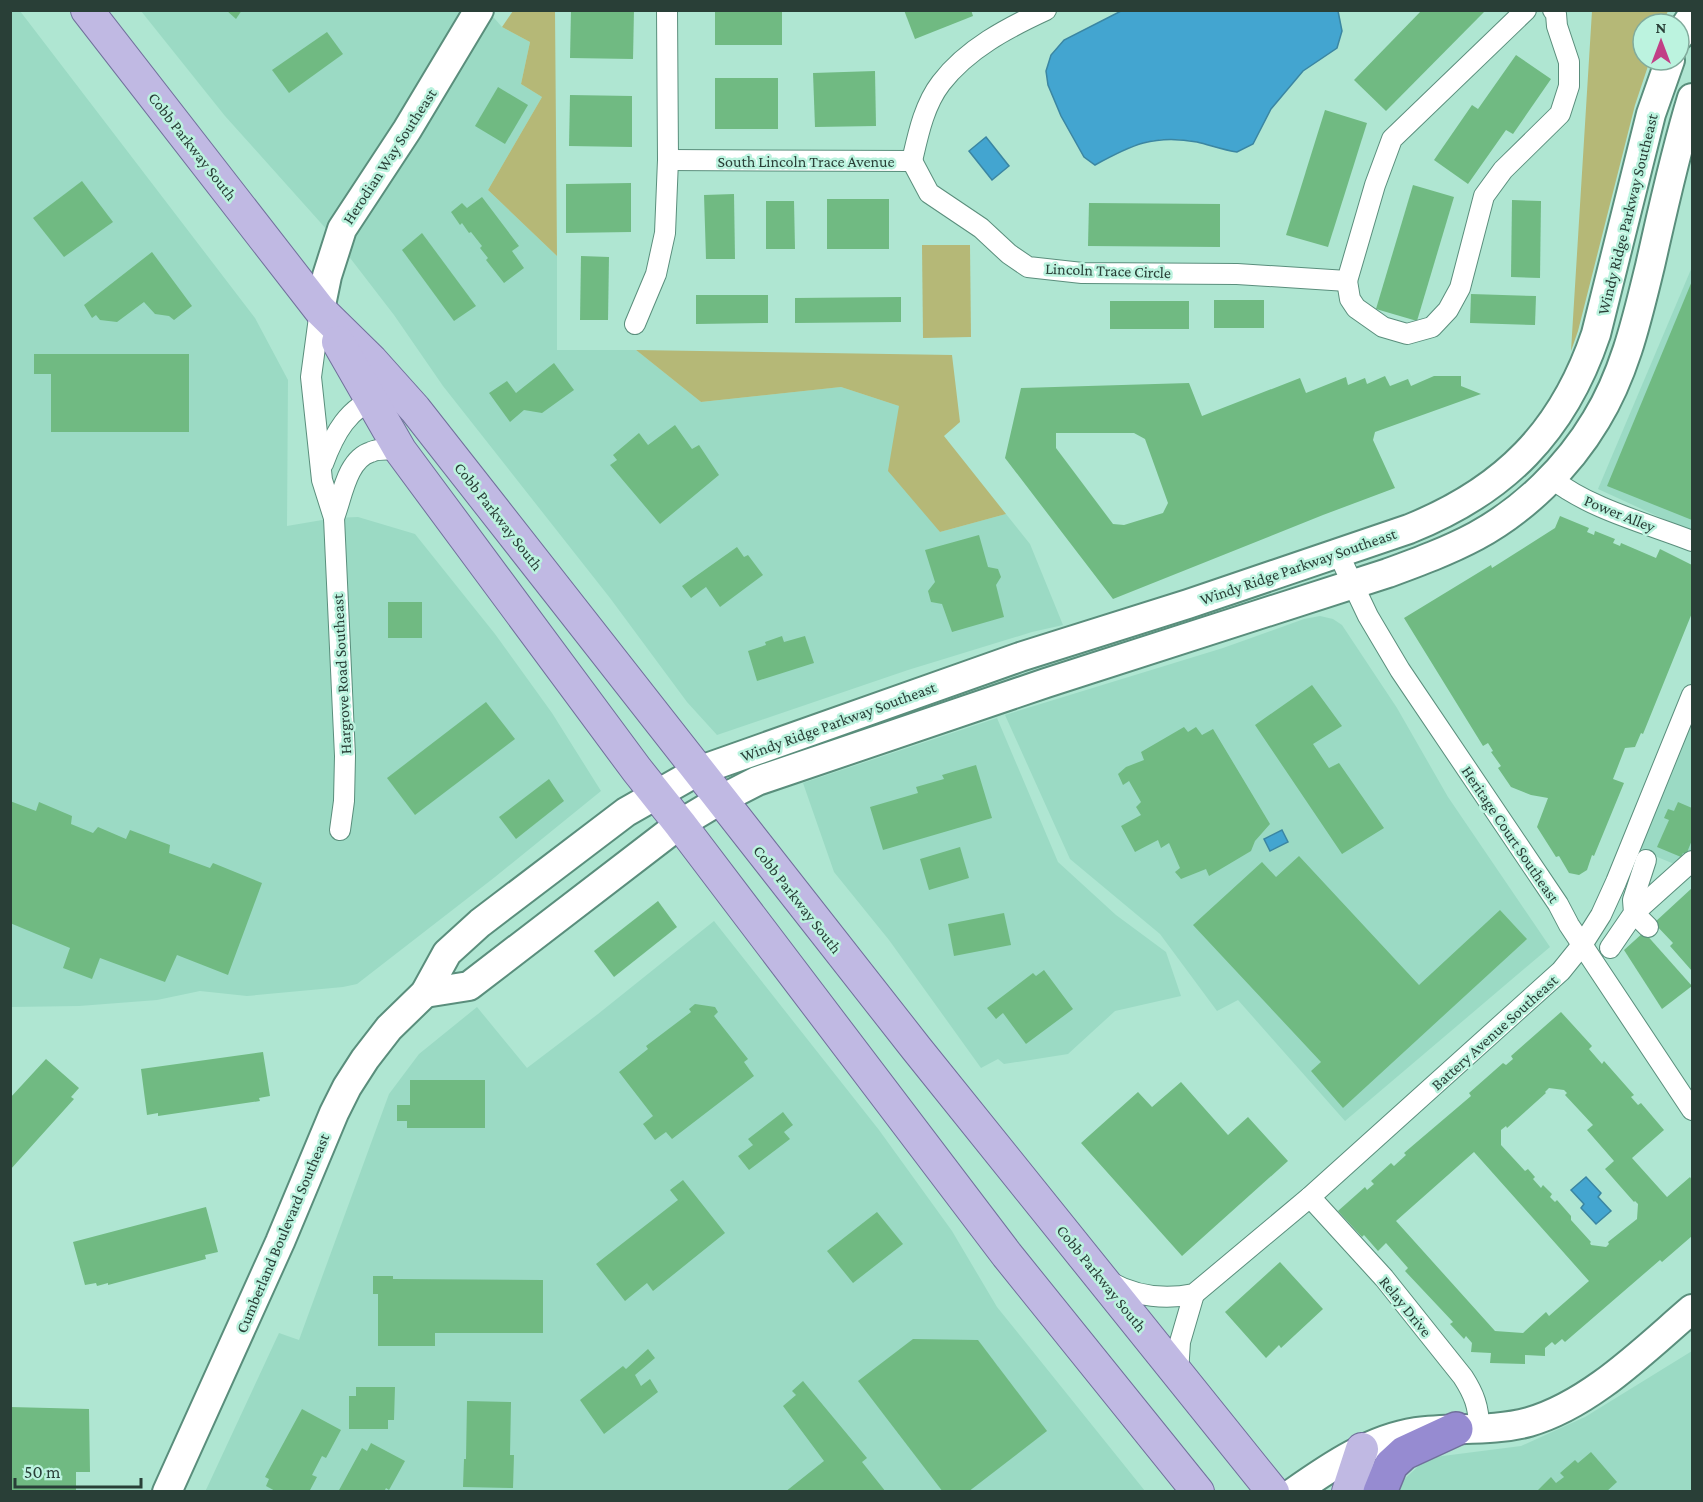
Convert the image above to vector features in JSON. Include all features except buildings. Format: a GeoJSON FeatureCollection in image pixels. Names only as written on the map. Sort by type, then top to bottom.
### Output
{"type":"FeatureCollection","features":[{"type":"Feature","properties":{"kind":"highway"},"geometry":{"type":"LineString","coordinates":[[1380,1491],[1391,1465],[1404,1453],[1467,1428]]}},
{"type":"Feature","properties":{"kind":"main road","name":"Cobb Parkway South"},"geometry":{"type":"LineString","coordinates":[[87,10],[320,310],[403,393],[989,1141],[1272,1491]]}},
{"type":"Feature","properties":{"kind":"main road","name":"Herodian Way Southeast"},"geometry":{"type":"LineString","coordinates":[[320,310],[327,276],[342,230],[407,130],[479,10]]}},
{"type":"Feature","properties":{"kind":"main road","name":"Windy Ridge Parkway Southeast"},"geometry":{"type":"LineString","coordinates":[[656,793],[698,771],[1009,661],[1338,553],[1441,516],[1469,501],[1504,476],[1531,449],[1556,418],[1587,363],[1651,114],[1666,72]]}},
{"type":"Feature","properties":{"kind":"main road","name":"Windy Ridge Parkway Southeast"},"geometry":{"type":"LineString","coordinates":[[680,824],[757,781],[788,769],[1046,683],[1353,585],[1442,553],[1477,536],[1511,513],[1551,478],[1596,420],[1626,355],[1679,141],[1692,98]]}},
{"type":"Feature","properties":{"kind":"main road","name":"Cobb Parkway South"},"geometry":{"type":"LineString","coordinates":[[320,310],[400,450],[510,600],[1007,1255],[1198,1491]]}},
{"type":"Feature","properties":{"kind":"main road","name":"Cumberland Boulevard Southeast"},"geometry":{"type":"LineString","coordinates":[[167,1491],[280,1242],[334,1113],[365,1059],[389,1029],[425,993],[447,953],[480,923],[626,812],[656,793]]}},
{"type":"Feature","properties":{"kind":"main road"},"geometry":{"type":"LineString","coordinates":[[425,993],[469,986],[680,824]]}},
{"type":"Feature","properties":{"kind":"main road"},"geometry":{"type":"LineString","coordinates":[[1294,1491],[1362,1449],[1414,1432],[1509,1426],[1530,1422],[1557,1411],[1574,1403],[1599,1386],[1692,1310]]}},
{"type":"Feature","properties":{"kind":"main road"},"geometry":{"type":"LineString","coordinates":[[1348,1491],[1362,1449]]}},
{"type":"Feature","properties":{"kind":"street"},"geometry":{"type":"LineString","coordinates":[[635,324],[656,274],[665,233],[668,160],[667,10]]}},
{"type":"Feature","properties":{"kind":"street","name":"South Lincoln Trace Avenue"},"geometry":{"type":"LineString","coordinates":[[668,160],[912,161],[922,123],[941,84],[971,52],[1009,27],[1046,10]]}},
{"type":"Feature","properties":{"kind":"street"},"geometry":{"type":"LineString","coordinates":[[1526,10],[1392,139],[1375,185],[1347,281],[1350,298],[1356,308],[1383,327],[1407,334],[1432,327],[1448,310],[1460,288],[1484,196],[1503,170],[1560,114],[1569,86],[1569,62],[1553,10]]}},
{"type":"Feature","properties":{"kind":"street","name":"Lincoln Trace Circle"},"geometry":{"type":"LineString","coordinates":[[912,161],[929,193],[981,228],[1009,254],[1028,267],[1082,273],[1237,274],[1347,281]]}},
{"type":"Feature","properties":{"kind":"street","name":"Hargrove Road Southeast"},"geometry":{"type":"LineString","coordinates":[[320,310],[311,377],[321,470],[334,518],[345,756],[344,801],[340,830]]}},
{"type":"Feature","properties":{"kind":"street"},"geometry":{"type":"LineString","coordinates":[[321,470],[329,447],[340,427],[354,411],[371,399],[403,393]]}},
{"type":"Feature","properties":{"kind":"street","name":"Hargrove Road Southeast"},"geometry":{"type":"LineString","coordinates":[[334,518],[352,469],[358,460],[372,451],[400,450]]}},
{"type":"Feature","properties":{"kind":"street","name":"Power Alley"},"geometry":{"type":"LineString","coordinates":[[1551,478],[1588,501],[1692,542]]}},
{"type":"Feature","properties":{"kind":"street","name":"Heritage Court Southeast"},"geometry":{"type":"LineString","coordinates":[[1338,553],[1368,615],[1400,670],[1558,904],[1569,926],[1692,1110]]}},
{"type":"Feature","properties":{"kind":"street","name":"Battery Avenue Southeast"},"geometry":{"type":"LineString","coordinates":[[1194,1293],[1310,1197],[1561,971],[1582,945],[1601,915],[1617,882],[1692,695]]}},
{"type":"Feature","properties":{"kind":"street"},"geometry":{"type":"LineString","coordinates":[[1641,920],[1633,900],[1646,860]]}},
{"type":"Feature","properties":{"kind":"street"},"geometry":{"type":"LineString","coordinates":[[1610,948],[1641,920],[1692,861]]}},
{"type":"Feature","properties":{"kind":"street","name":"Relay Drive"},"geometry":{"type":"LineString","coordinates":[[1310,1197],[1391,1287],[1473,1392],[1479,1410],[1467,1428]]}},
{"type":"Feature","properties":{"kind":"street"},"geometry":{"type":"LineString","coordinates":[[1102,1278],[1132,1293],[1158,1298],[1194,1293],[1180,1342],[1178,1373]]}},
{"type":"Feature","properties":{"kind":"shaded area"},"geometry":{"type":"Polygon","coordinates":[[[10,11],[20,11],[255,318],[288,380],[287,526],[334,518],[358,517],[415,534],[495,634],[552,713],[601,791],[357,984],[247,996],[200,991],[157,1000],[79,1006],[11,1007],[10,11]]]}},
{"type":"Feature","properties":{"kind":"shaded area"},"geometry":{"type":"Polygon","coordinates":[[[141,11],[488,11],[502,27],[530,42],[521,84],[542,97],[488,190],[557,256],[557,350],[636,350],[701,402],[841,387],[899,406],[940,532],[1006,514],[1030,544],[1063,625],[1032,632],[908,670],[717,735],[687,702],[610,598],[443,386],[394,315],[337,241],[225,116],[141,11]]]}},
{"type":"Feature","properties":{"kind":"shaded area"},"geometry":{"type":"Polygon","coordinates":[[[513,11],[555,11],[557,256],[488,190],[542,97],[521,84],[530,42],[502,27],[513,11]]]}},
{"type":"Feature","properties":{"kind":"shaded area"},"geometry":{"type":"Polygon","coordinates":[[[1592,11],[1668,11],[1631,12],[1631,72],[1646,72],[1635,105],[1571,351],[1592,11]]]}},
{"type":"Feature","properties":{"kind":"shaded area"},"geometry":{"type":"Polygon","coordinates":[[[922,245],[970,245],[971,337],[923,338],[922,245]]]}},
{"type":"Feature","properties":{"kind":"shaded area"},"geometry":{"type":"Polygon","coordinates":[[[1692,267],[1692,532],[1598,489],[1692,267]]]}},
{"type":"Feature","properties":{"kind":"shaded area"},"geometry":{"type":"Polygon","coordinates":[[[636,350],[952,355],[960,422],[944,436],[1006,514],[940,532],[888,471],[899,406],[841,387],[701,402],[636,350]]]}},
{"type":"Feature","properties":{"kind":"shaded area"},"geometry":{"type":"Polygon","coordinates":[[[1320,616],[1333,619],[1342,625],[1397,708],[1448,797],[1550,947],[1345,1121],[1238,1000],[1217,1011],[1160,934],[1070,859],[1005,715],[1223,648],[1304,619],[1320,616]]]}},
{"type":"Feature","properties":{"kind":"shaded area"},"geometry":{"type":"Polygon","coordinates":[[[1692,703],[1692,861],[1684,868],[1633,847],[1692,703]]]}},
{"type":"Feature","properties":{"kind":"shaded area"},"geometry":{"type":"Polygon","coordinates":[[[997,718],[1058,862],[1116,915],[1166,952],[1181,996],[1115,1011],[1068,1054],[1004,1064],[998,1059],[981,1068],[889,940],[834,872],[803,783],[997,718]]]}},
{"type":"Feature","properties":{"kind":"shaded area"},"geometry":{"type":"Polygon","coordinates":[[[714,921],[879,1130],[952,1231],[997,1307],[1145,1491],[205,1492],[279,1333],[299,1340],[389,1094],[419,1054],[477,1007],[527,1068],[714,921]]]}},
{"type":"Feature","properties":{"kind":"shaded area"},"geometry":{"type":"Polygon","coordinates":[[[1692,1351],[1692,1491],[1396,1492],[1397,1486],[1427,1458],[1521,1446],[1585,1417],[1692,1351]]]}},
{"type":"Feature","properties":{"kind":"water"},"geometry":{"type":"Polygon","coordinates":[[[1121,11],[1338,11],[1342,31],[1337,48],[1303,71],[1271,109],[1253,144],[1237,152],[1197,142],[1155,140],[1120,152],[1095,165],[1084,157],[1061,116],[1048,85],[1046,71],[1051,55],[1064,40],[1121,11]]]}},
{"type":"Feature","properties":{"kind":"water"},"geometry":{"type":"Polygon","coordinates":[[[986,137],[1009,166],[992,180],[969,151],[986,137]]]}},
{"type":"Feature","properties":{"kind":"water"},"geometry":{"type":"Polygon","coordinates":[[[1282,830],[1288,842],[1270,851],[1264,839],[1282,830]]]}},
{"type":"Feature","properties":{"kind":"water"},"geometry":{"type":"Polygon","coordinates":[[[1586,1177],[1601,1193],[1598,1197],[1611,1211],[1596,1224],[1581,1208],[1584,1204],[1571,1190],[1586,1177]]]}}]}
